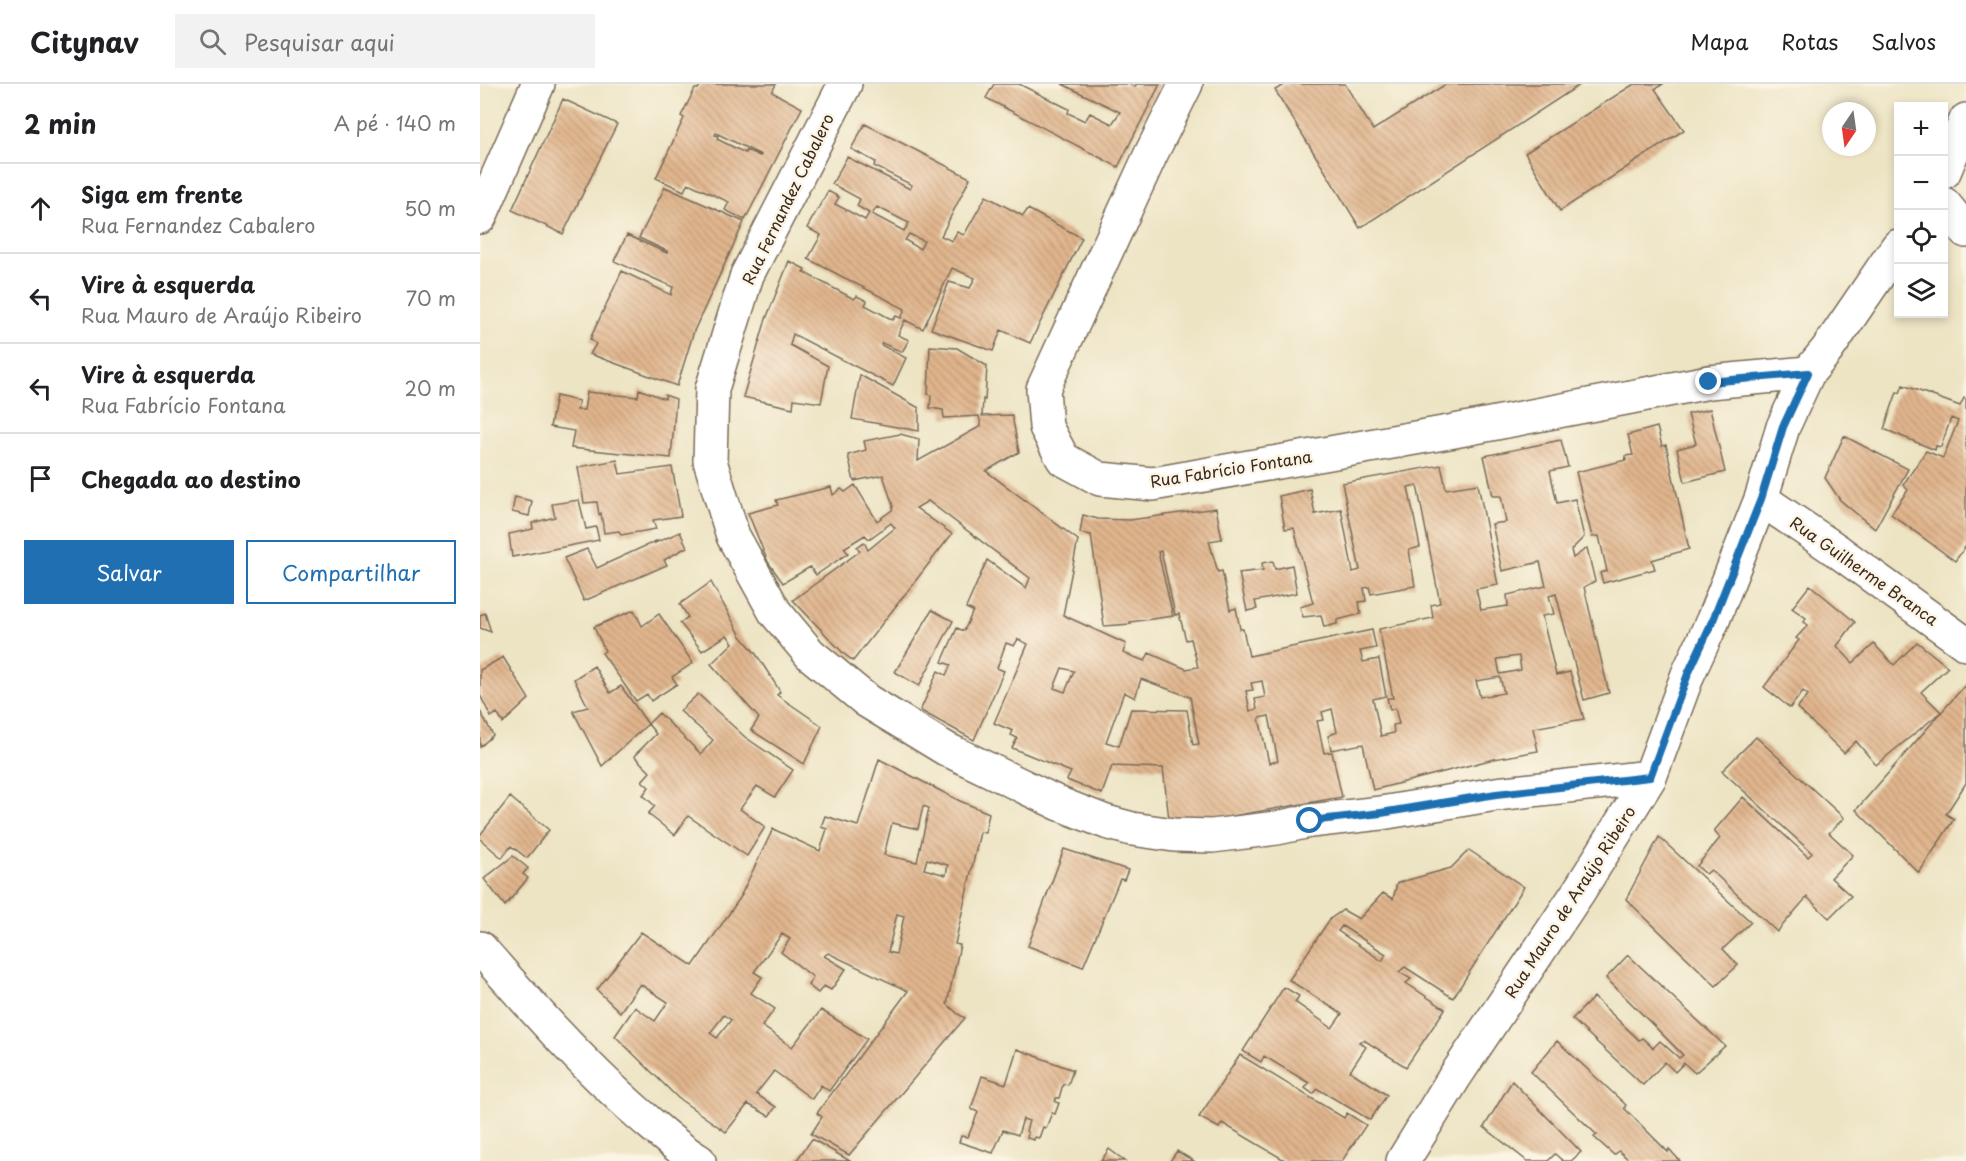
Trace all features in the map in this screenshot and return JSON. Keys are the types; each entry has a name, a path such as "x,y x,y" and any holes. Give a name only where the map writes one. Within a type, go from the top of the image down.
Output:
{"street":[{"path":"480,217 538,84"},
{"name":"Rua Fernandez Cabalero","path":"845,84 747,274 712,389 710,461 733,536 776,612 810,654 867,701 946,749 1060,804 1132,830 1174,836 1222,835 1496,794 1650,777"},
{"name":"Rua Fabrício Fontana","path":"1186,84 1151,154 1043,389 1046,427 1063,459 1100,478 1153,484 1438,434 1709,382 1808,373"},
{"path":"1948,163 1966,120"},
{"path":"1948,209 1966,231"},
{"name":"Rua Mauro de Araújo Ribeiro","path":"1403,1161 1454,1078 1579,891 1650,777 1688,674 1713,620 1761,499 1783,427 1808,373 1827,350 1894,253"},
{"name":"Rua Guilherme Branca","path":"1761,499 1966,644"},
{"path":"480,948 542,1019 613,1091 681,1150 699,1161"}],"building":[{"path":"701,84 776,84 772,92 802,108 745,220 725,210 729,202 688,183 684,191 656,178 684,118 681,116 695,89 698,89","holes":["716,133 761,155 746,150 745,153 717,139 718,136 715,135"]},
{"path":"994,84 1019,84 1069,109 1068,113 1085,121 1090,113 1112,124 1120,112 1062,84 1129,84 1135,87 1136,84 1160,84 1118,167 986,98"},
{"path":"1286,84 1345,84 1373,130 1446,84 1581,84 1360,228 1275,90"},
{"path":"1634,84 1663,84 1655,89 1684,130 1560,211 1525,153"},
{"path":"563,99 617,124 563,234 512,210"},
{"path":"865,124 970,178 941,236 952,241 957,232 964,235 986,196 1023,216 1028,209 1082,238 1030,343 1001,330 993,351 931,329 949,282 970,288 975,278 952,268 923,329 905,320 898,335 909,340 902,352 882,343 881,345 906,358 893,386 793,334 790,345 828,366 821,403 794,399 793,408 743,397 766,319 789,261 805,269 803,272 854,299 857,296 867,301 865,305 893,320 896,316 901,318 905,309 808,259 821,235 807,228 828,191 839,197 835,204 865,220 869,213 857,206 860,199 832,184 847,157 910,189 912,185 874,166 876,162 851,149","holes":["877,207 909,223 904,231 872,214","909,234 924,241 920,249 905,240"]},
{"path":"665,187 744,222 694,331 677,386 590,354 596,344 590,339 622,271 671,295 673,287 614,261 627,235 667,253 639,238"},
{"path":"930,346 957,348 987,366 982,416 1012,415 1019,452 986,471 1078,540 1063,615 1126,644 1123,653 1145,661 1149,653 1186,669 1198,667 1191,639 1186,640 1179,614 1175,615 1161,551 1158,552 1173,616 1130,622 1131,624 1104,626 1091,535 1080,533 1083,515 1098,519 1130,520 1216,508 1222,539 1209,541 1218,572 1222,571 1230,610 1236,608 1249,656 1372,630 1376,648 1360,651 1363,662 1379,659 1386,696 1373,699 1381,736 1394,733 1393,725 1399,724 1395,708 1390,710 1387,698 1393,698 1379,629 1433,618 1431,605 1440,603 1417,485 1408,487 1420,547 1409,550 1415,586 1371,594 1369,587 1364,588 1366,601 1359,602 1361,614 1337,620 1337,624 1324,627 1321,615 1303,617 1300,607 1313,603 1294,528 1285,529 1279,496 1310,489 1315,514 1341,509 1353,572 1360,570 1342,483 1441,465 1446,489 1478,484 1498,585 1476,589 1481,610 1508,606 1507,595 1546,586 1540,562 1502,571 1492,524 1506,522 1501,496 1493,496 1484,456 1561,440 1568,467 1550,471 1557,503 1575,499 1584,537 1571,550 1573,558 1587,548 1595,581 1584,587 1609,693 1584,700 1556,594 1549,596 1554,614 1542,616 1556,675 1570,672 1584,719 1533,728 1538,751 1494,759 1373,790 1363,744 1331,750 1328,736 1337,732 1332,709 1322,712 1324,720 1317,721 1324,753 1332,752 1342,797 1209,820 1169,819 1163,768 1112,766 1102,794 1067,780 1071,772 1012,748 1017,738 1011,735 1013,731 994,723 1028,644 1018,639 1014,646 1006,643 997,668 1004,671 974,740 921,709 938,671 946,675 951,665 942,662 957,628 964,631 973,611 966,608 987,560 1026,588 1030,578 928,501 916,508 952,534 853,661 793,600 860,551 857,547 864,542 868,550 895,528 891,523 869,539 865,535 844,548 848,553 816,575 810,567 783,583 768,562 748,513 778,505 776,500 831,487 833,495 841,489 845,492 855,485 877,521 892,510 893,506 883,475 854,481 848,455 866,450 864,441 900,434 919,439 918,461 981,426 979,416 944,418 943,410 930,408 931,395 928,394","holes":["1519,656 1521,670 1500,674 1497,659","1062,668 1074,671 1065,692 1054,688","1500,677 1504,693 1480,697 1476,681","1141,679 1190,697 1199,744 1193,745 1187,710 1131,709 1119,746 1106,742 1124,692 1135,698","1262,681 1265,697 1255,699 1257,709 1250,711 1246,691 1253,690 1251,683","1269,716 1278,761 1269,763 1259,718"]},
{"path":"860,375 919,408 919,431 852,419"},
{"path":"1903,385 1960,406 1964,398 1966,399 1966,546 1955,561 1891,514 1908,490 1903,485 1926,451 1943,458 1958,421 1951,418 1941,447 1936,446 1935,450 1884,429 1897,392 1900,393"},
{"path":"639,389 665,399 665,395 676,399 671,458 571,448 574,431 550,427 556,396 579,401 577,410 584,410 587,392 638,397"},
{"path":"1710,409 1725,472 1685,482 1677,449 1696,444 1688,414"},
{"path":"1657,427 1662,446 1666,445 1689,549 1652,560 1655,569 1603,583 1600,573 1607,571 1599,536 1592,537 1576,472 1626,460 1625,456 1633,455 1628,435"},
{"path":"1844,436 1908,469 1875,529 1840,500 1825,478"},
{"path":"617,460 620,474 672,467 681,516 653,520 656,529 621,535 619,531 604,533 597,502 584,503 578,467"},
{"path":"515,497 532,501 529,516 512,512"},
{"path":"579,500 586,529 596,527 599,540 512,557 509,534 533,529 532,523 555,517 552,504"},
{"path":"680,532 687,547 664,560 667,565 584,601 564,558 587,549 597,568"},
{"path":"1273,561 1275,569 1292,565 1297,593 1255,601 1257,609 1247,611 1239,573 1263,570 1262,563"},
{"path":"711,582 741,636 778,688 780,692 777,695 822,726 804,764 751,730 759,718 711,664 733,643 727,635 702,651 680,623 688,617 680,604"},
{"path":"1810,585 1855,622 1837,646 1853,663 1874,644 1894,665 1917,642 1948,667 1921,692 1941,712 1876,765 1856,741 1844,753 1797,708 1808,695 1803,691 1790,708 1764,687 1799,640 1796,638 1808,625 1804,622 1806,618 1792,608"},
{"path":"634,610 642,626 659,614 693,663 672,677 677,684 651,701 647,694 636,701 602,653 605,651 594,627"},
{"path":"932,610 953,621 919,686 895,672"},
{"path":"485,613 491,632 480,628 480,615"},
{"path":"503,657 529,699 503,723 497,713 491,717 480,695 480,670"},
{"path":"594,666 610,693 621,686 648,724 602,766 573,711 588,707 574,679"},
{"path":"1966,684 1966,783 1946,814 1954,819 1919,873 1856,810"},
{"path":"698,694 745,737 793,770 775,797 757,786 740,809 765,827 747,856 688,816 675,835 648,814 655,806 643,795 649,787 642,781 650,772 634,756 656,734 648,724 659,713 701,754 713,740 680,711"},
{"path":"480,711 493,735 480,747"},
{"path":"1756,737 1844,818 1829,833 1853,855 1831,878 1851,896 1829,918 1807,897 1777,932 1711,870 1706,874 1697,866 1720,838 1714,831 1743,797 1808,857 1812,853 1722,771"},
{"path":"879,759 960,801 989,813 985,833 980,832 955,944 960,945 947,1004 965,1018 849,1155 811,1134 822,1117 817,1113 908,991 828,953 824,956 846,969 831,990 824,986 818,993 808,985 813,977 781,952 790,939 782,934 754,972 762,977 751,993 775,1009 762,1026 792,1047 821,1010 867,1039 829,1091 821,1085 812,1099 774,1071 756,1094 776,1107 769,1116 748,1104 726,1132 678,1098 615,1036 635,1007 655,1021 668,1002 640,984 620,1012 597,990 641,932 693,966 742,895 773,829 820,851 827,829 821,827 825,816 858,826","holes":["923,806 929,808 917,862 884,855 892,823 918,829","927,859 948,865 946,875 924,869","897,914 904,916 896,954 888,952","724,1015 731,1020 717,1038 710,1033"]},
{"path":"510,797 549,830 527,858 511,846 502,858 480,839 480,835"},
{"path":"1659,837 1751,922 1723,949 1738,965 1716,986 1626,899"},
{"path":"1064,849 1128,870 1124,880 1120,879 1083,967 1028,946"},
{"path":"1469,850 1524,887 1453,998 1405,967 1399,972 1411,979 1406,983 1445,1009 1406,1067 1364,1040 1359,1042 1366,1047 1350,1071 1387,1095 1370,1120 1318,1089 1313,1094 1305,1088 1309,1083 1264,1056 1261,1062 1243,1051 1284,987 1299,996 1295,1002 1332,1028 1342,1014 1289,980 1330,919 1343,910 1359,919 1383,893 1393,899 1397,883 1451,868","holes":["1342,926 1386,954 1382,961 1338,931"]},
{"path":"513,856 528,868 523,874 528,878 505,906 484,879"},
{"path":"1628,955 1725,1046 1695,1073 1684,1063 1675,1072 1665,1062 1643,1085 1572,1019 1594,997 1639,1040 1642,1038 1653,1048 1660,1041 1679,1058 1683,1055 1606,978"},
{"path":"1557,1041 1626,1105 1624,1108 1680,1161 1630,1161 1619,1151 1614,1155 1594,1137 1597,1135 1531,1072"},
{"path":"1017,1049 1073,1070 1068,1085 1063,1084 1059,1098 1056,1098 1055,1102 1059,1103 1055,1114 1052,1113 1046,1128 1043,1127 1039,1138 1035,1137 1034,1140 1027,1138 1026,1131 1029,1121 1023,1119 1018,1135 1003,1130 993,1153 959,1142 961,1136 968,1137 978,1112 971,1109 982,1076 1006,1084"},
{"path":"1240,1055 1344,1118 1347,1113 1366,1125 1342,1161 1286,1161 1222,1123 1219,1128 1199,1117"},
{"path":"1512,1081 1581,1152 1571,1161 1563,1161 1555,1154 1548,1161 1527,1161 1484,1127"},
{"path":"812,1139 850,1161 796,1161"},
{"path":"1109,1149 1125,1161 1101,1161"},
{"path":"1177,1151 1194,1161 1170,1161"}],"route":[{"path":"1310,821 1381,813 1496,794 1650,777 1688,674 1713,620 1761,499 1783,427 1808,373 1709,382"}]}
